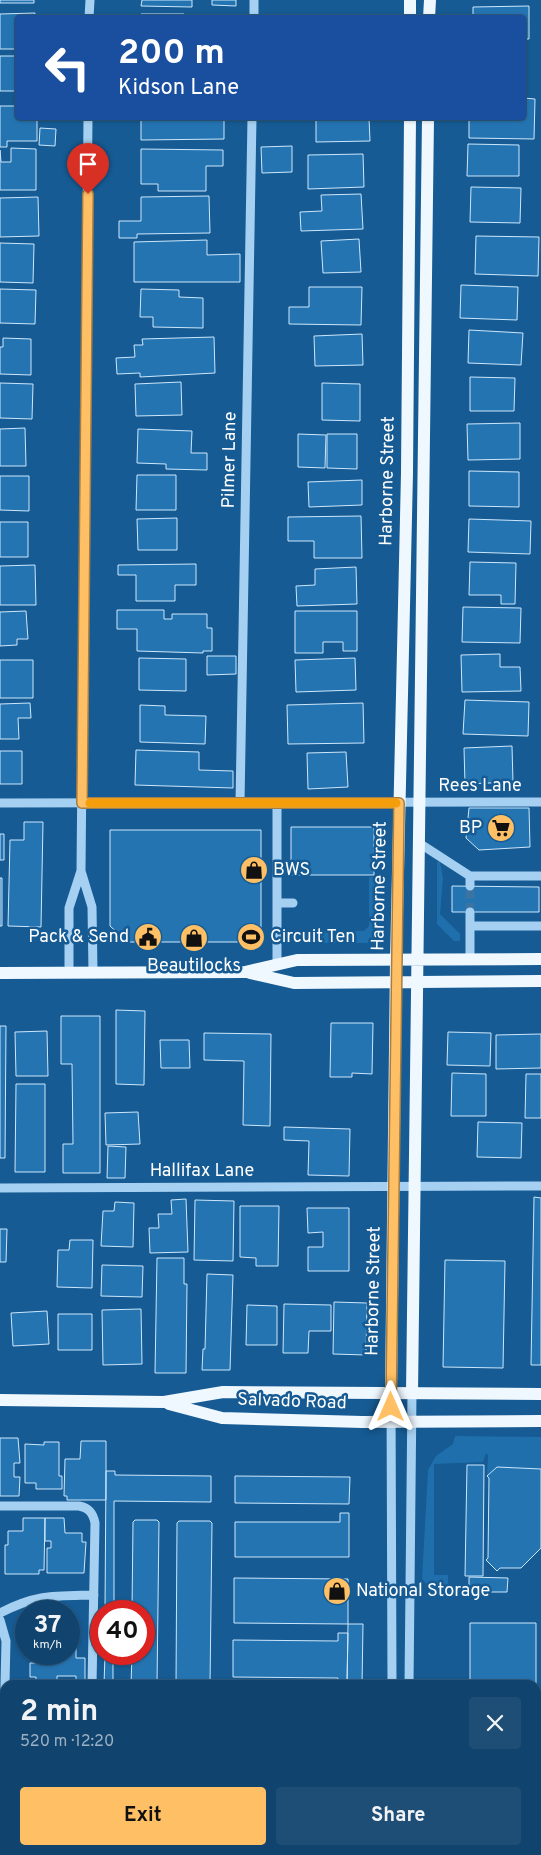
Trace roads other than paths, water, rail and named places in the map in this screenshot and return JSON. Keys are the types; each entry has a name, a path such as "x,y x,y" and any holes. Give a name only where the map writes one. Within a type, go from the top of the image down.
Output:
{"main road":[{"path":"410,0 410,15"},
{"path":"429,15 430,0"},
{"name":"Harborne Street","path":"410,120 406,473 395,982 412,1393"},
{"name":"Harborne Street","path":"391,1393 417,982 428,120"},
{"path":"245,972 297,960 541,959"},
{"path":"0,973 245,972 294,982 541,982"},
{"name":"Salvado Road","path":"0,1400 164,1402 223,1392 541,1394"},
{"name":"Salvado Road","path":"164,1402 222,1418 541,1421"}],"street":[{"path":"89,15 90,0"},
{"path":"254,0 254,15"},
{"path":"69,972 69,908 81,871 88,120"},
{"name":"Pilmer Lane","path":"240,803 252,120"},
{"name":"Rees Lane","path":"0,803 541,802"},
{"path":"277,803 278,965"},
{"path":"419,843 470,876 541,876"},
{"path":"81,871 92,906 93,972"},
{"path":"470,876 470,886"},
{"path":"278,903 293,903"},
{"path":"470,912 470,959"},
{"path":"470,926 541,926"},
{"name":"Hallifax Lane","path":"0,1188 541,1186"},
{"name":"Harborne Street","path":"391,1393 392,1680"},
{"name":"Harborne Street","path":"409,1680 412,1393"},
{"path":"0,1506 79,1506 90,1510 95,1523 92,1680"},
{"path":"0,1613 22,1602 41,1597 94,1595"},
{"path":"0,1620 6,1641 5,1680"}],"tunnel":[{"path":"470,886 470,912"}],"place":[{"name":"BP","path":"501,828"},
{"name":"BWS","path":"254,870"},
{"name":"Pack & Send","path":"148,937"},
{"name":"Circuit Ten","path":"251,937"},
{"name":"Beautilocks","path":"194,938"},
{"name":"National Storage","path":"337,1591"}]}
